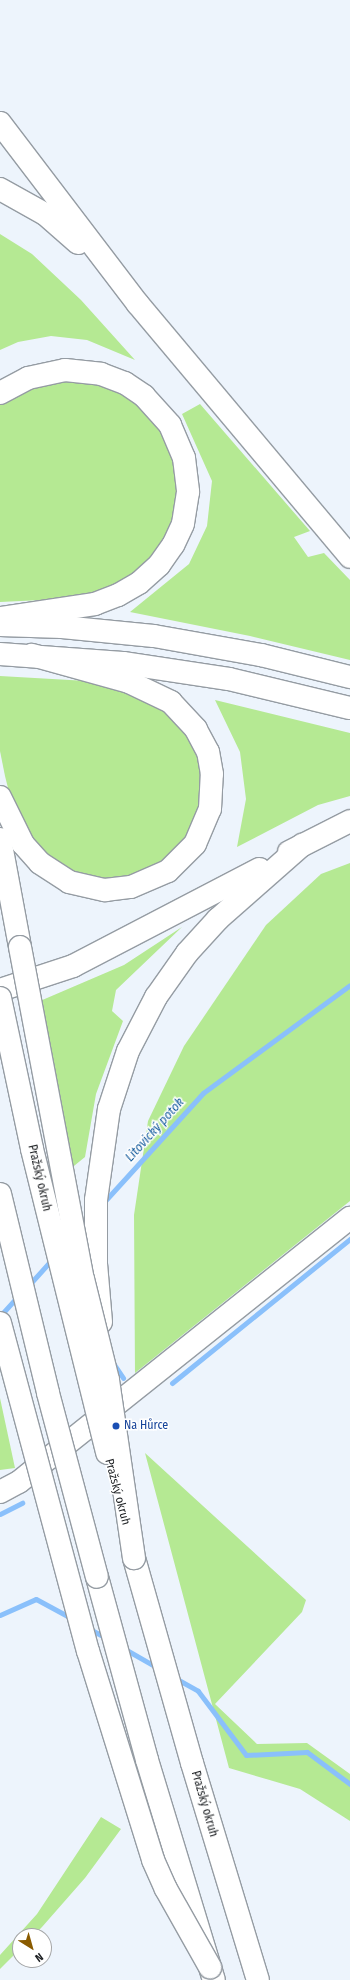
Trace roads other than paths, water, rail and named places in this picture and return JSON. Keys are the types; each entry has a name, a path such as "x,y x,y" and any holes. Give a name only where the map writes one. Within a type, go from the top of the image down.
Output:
{"main road":[{"path":"0,123 138,304 350,557"},
{"path":"0,189 31,205 54,221 138,304"},
{"path":"0,393 28,378 65,370 101,374 125,383 144,396 170,425 184,458 188,492 183,524 173,545 159,565 139,583 118,595 94,604 0,618"},
{"path":"0,625 62,627 154,636 262,655 350,677"},
{"path":"0,654 32,655 123,663 229,679 350,708"},
{"path":"0,797 20,838 40,863 69,882 105,890 131,887 168,871 195,844 210,809 211,763 196,729 182,712 160,695 134,684 32,655"},
{"path":"0,990 73,966 227,888 302,845 350,821"},
{"path":"0,839 78,1256 108,1380"},
{"path":"134,1558 108,1380 98,1295 96,1200 109,1109 117,1080 141,1023 172,974 204,935 236,902 302,845"},
{"name":"Pražský okruh","path":"0,998 32,1149 88,1384 134,1558 194,1770 258,1980"},
{"path":"0,1194 48,1394 95,1569 147,1760 212,1973"},
{"path":"0,1492 19,1482 350,1218"},
{"path":"0,1323 88,1651 153,1860 166,1889 212,1973"}],"waterway":[{"name":"Litovický potok","path":"103,1203 203,1093 350,985"},
{"path":"172,1383 350,1239"},
{"name":"Litovický potok","path":"28,1286 53,1258"},
{"name":"Litovický potok","path":"0,1316 18,1296"},
{"path":"113,1363 123,1378"},
{"path":"0,1514 22,1503"},
{"path":"0,1615 36,1599 73,1619"},
{"path":"88,1628 108,1639"},
{"path":"123,1648 158,1668"},
{"path":"175,1678 198,1691 246,1755 307,1752 350,1784"}],"place":[{"name":"Na Hůrce","path":"116,1426"}]}
